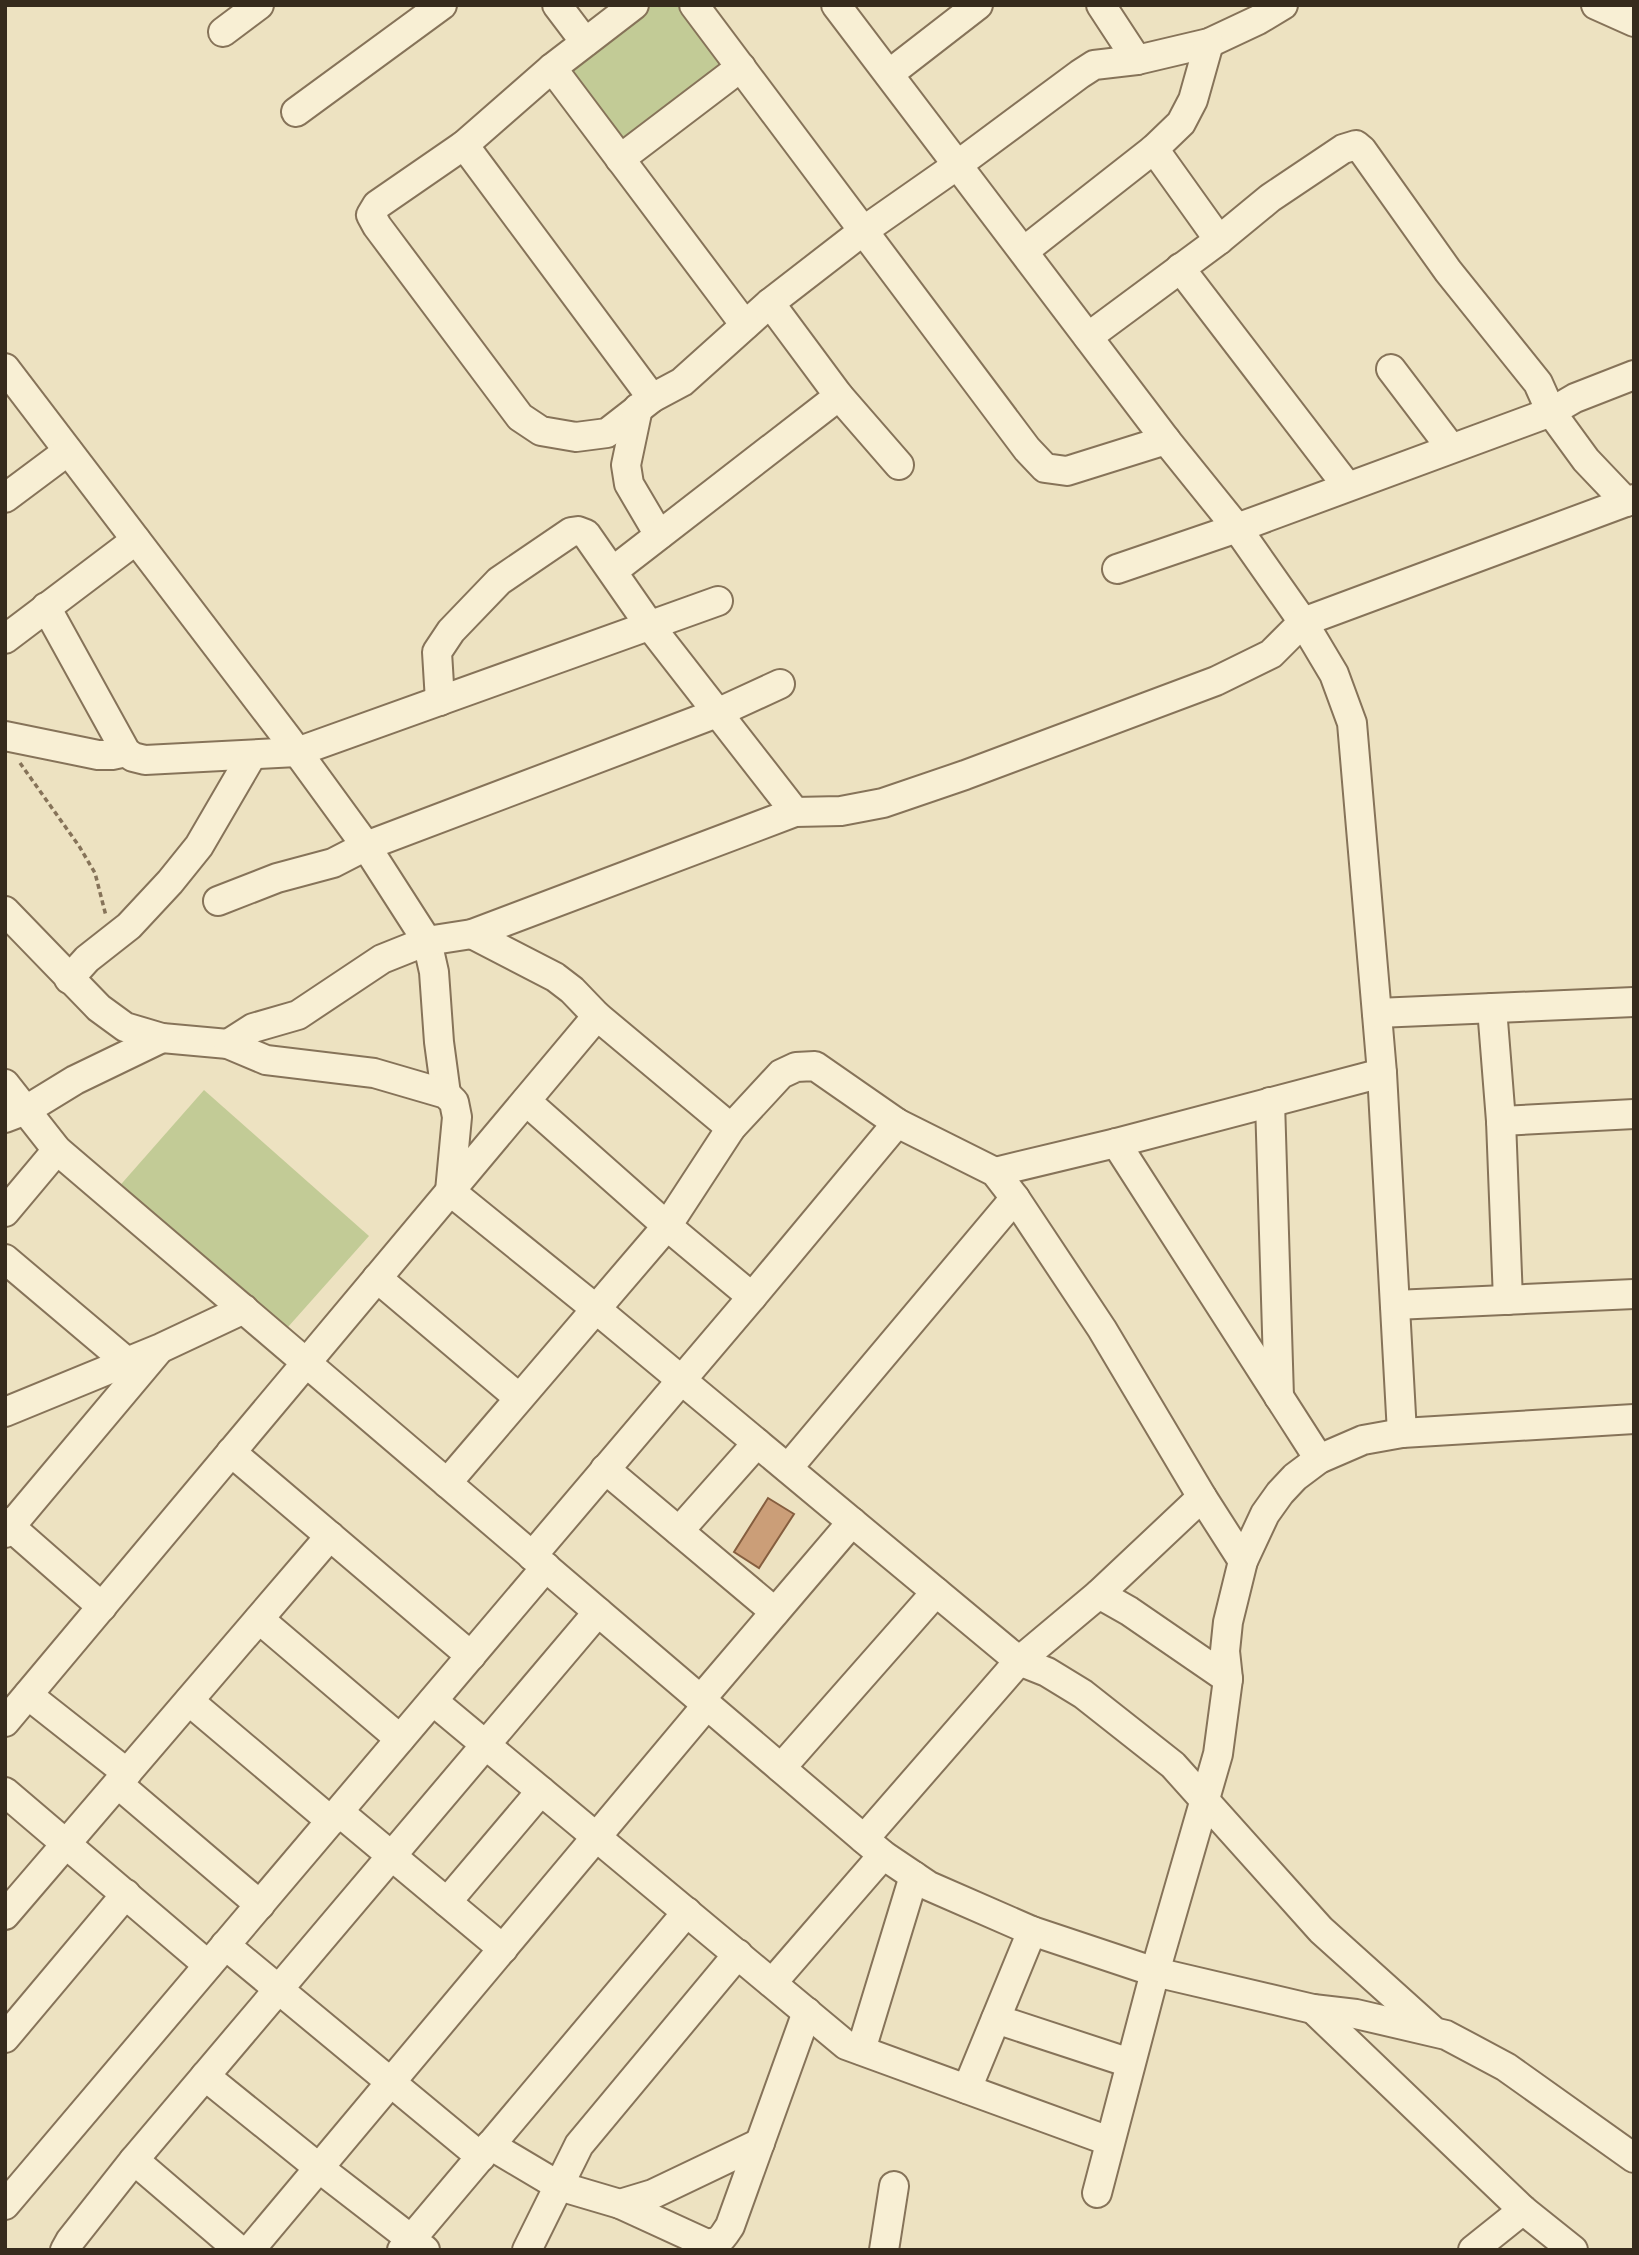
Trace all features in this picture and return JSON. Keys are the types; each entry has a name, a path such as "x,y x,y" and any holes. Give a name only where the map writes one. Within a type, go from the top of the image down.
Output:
{"street":[{"path":"223,32 259,5"},
{"path":"296,112 442,5"},
{"path":"557,5 585,43"},
{"path":"634,5 552,68 464,145 377,205 371,215 520,417 541,431 576,437 607,433 645,403 682,382 770,303 863,231 1094,65 1137,60 1209,43 1283,5"},
{"path":"694,5 1027,449 1045,468 1067,471 1166,440"},
{"path":"836,5 1166,440 1237,528 1303,622 1334,674 1352,723 1382,1073 1402,1433"},
{"path":"1101,5 1137,60"},
{"path":"1596,5 1634,22"},
{"path":"889,74 972,7"},
{"path":"1024,251 1154,149 1181,123 1193,100 1209,43"},
{"path":"620,159 741,67"},
{"path":"552,68 745,325"},
{"path":"464,145 645,403"},
{"path":"228,1044 253,1028 298,1015 382,959 427,941 472,934 795,813 841,811 883,803 965,775 1204,686 1270,654 1303,622 1630,500 1586,460 1551,412 1538,383 1448,271 1356,145 1343,149 1270,198 1219,240 1088,337"},
{"path":"1154,149 1219,240"},
{"path":"1180,268 1347,486"},
{"path":"770,303 839,396 899,465"},
{"path":"5,368 297,752 366,846 427,941 435,972 439,1042 446,1094"},
{"path":"1391,369 1451,448"},
{"path":"1117,569 1237,528 1551,412 1575,398 1634,375"},
{"path":"613,571 839,396"},
{"path":"645,403 626,465 629,484 659,536"},
{"path":"5,498 68,451"},
{"path":"440,701 437,652 452,631 499,581 571,532 578,531 586,534 650,626 795,813"},
{"path":"5,639 136,540"},
{"path":"46,607 126,752 145,760 297,752 718,600"},
{"path":"218,901 277,878 332,863 366,846 717,713 780,684"},
{"path":"5,736 98,755 126,752"},
{"path":"69,979 87,959 129,926 199,846 252,755"},
{"path":"5,911 69,979 99,1008 125,1027 162,1038 228,1044 266,1060 374,1073 446,1094 454,1102 457,1117 450,1191"},
{"path":"472,934 555,977 597,1016 731,1128"},
{"path":"1377,1013 1634,1002"},
{"path":"1492,1008 1502,1121 1508,1300"},
{"path":"5,1722 597,1016"},
{"path":"16,1114 75,1080 162,1038"},
{"path":"447,1483 667,1226 731,1128 780,1074 796,1067 815,1066 897,1123 995,1172 1102,1329 1243,1561"},
{"path":"995,1172 1382,1073"},
{"path":"5,1084 16,1114 57,1150 874,1847 929,1886 1032,1931 1155,1972 1313,2009 1356,2014 1434,2031 1469,2046 1506,2067 1634,2158"},
{"path":"526,1101 752,1297"},
{"path":"1270,1102 1279,1398"},
{"path":"1502,1121 1634,1114"},
{"path":"5,2205 471,1657 605,1469 897,1123"},
{"path":"1116,1143 1319,1459"},
{"path":"5,1212 57,1150"},
{"path":"450,1191 1019,1661 1047,1672 1083,1693 1173,1765 1321,1930 1434,2031"},
{"path":"788,1468 1015,1198"},
{"path":"5,1259 127,1362"},
{"path":"377,1278 519,1398"},
{"path":"1395,1305 1634,1294"},
{"path":"9,1407 161,1348 244,1309"},
{"path":"102,1607 7,1527 161,1348"},
{"path":"1097,2193 1155,1972 1218,1754 1228,1679 1225,1651 1228,1622 1243,1561 1265,1514 1295,1477 1319,1459 1363,1440 1402,1433 1634,1419"},
{"path":"679,1531 757,1443"},
{"path":"231,1452 471,1657"},
{"path":"605,1469 775,1612"},
{"path":"772,1983 1019,1661 1099,1594 1202,1497"},
{"path":"250,2250 596,1837 775,1612 852,1522"},
{"path":"5,1915 330,1536"},
{"path":"781,1768 936,1592"},
{"path":"1099,1594 1129,1611 1228,1679"},
{"path":"65,2250 69,2241 134,2160 598,1612"},
{"path":"259,1619 400,1740"},
{"path":"28,1695 260,1905"},
{"path":"189,1701 335,1816 391,1856 503,1949"},
{"path":"433,1701 846,2045 1109,2141"},
{"path":"447,1902 541,1791"},
{"path":"5,1792 126,1895 217,1955 279,1989 391,2082 485,2151 559,2186 620,2204 705,2243 714,2244 730,2226 807,2012"},
{"path":"861,2050 914,1876"},
{"path":"5,2038 126,1895"},
{"path":"205,2076 413,2246 485,2151 687,1912"},
{"path":"967,2089 1032,1931"},
{"path":"527,2250 579,2145 737,1954"},
{"path":"1313,2009 1523,2210 1573,2250"},
{"path":"996,2019 1130,2063"},
{"path":"620,2204 653,2194 760,2143"},
{"path":"134,2160 239,2250"},
{"path":"884,2250 894,2186"},
{"path":"1473,2250 1523,2210"}],"path":[{"path":"20,762 95,873 106,911 109,942"}],"green space":[{"path":"653,5 687,5 731,63 616,151 560,77"},
{"path":"204,1090 369,1236 280,1336 116,1190"}],"building":[{"path":"768,1498 794,1514 759,1568 734,1552"}]}
